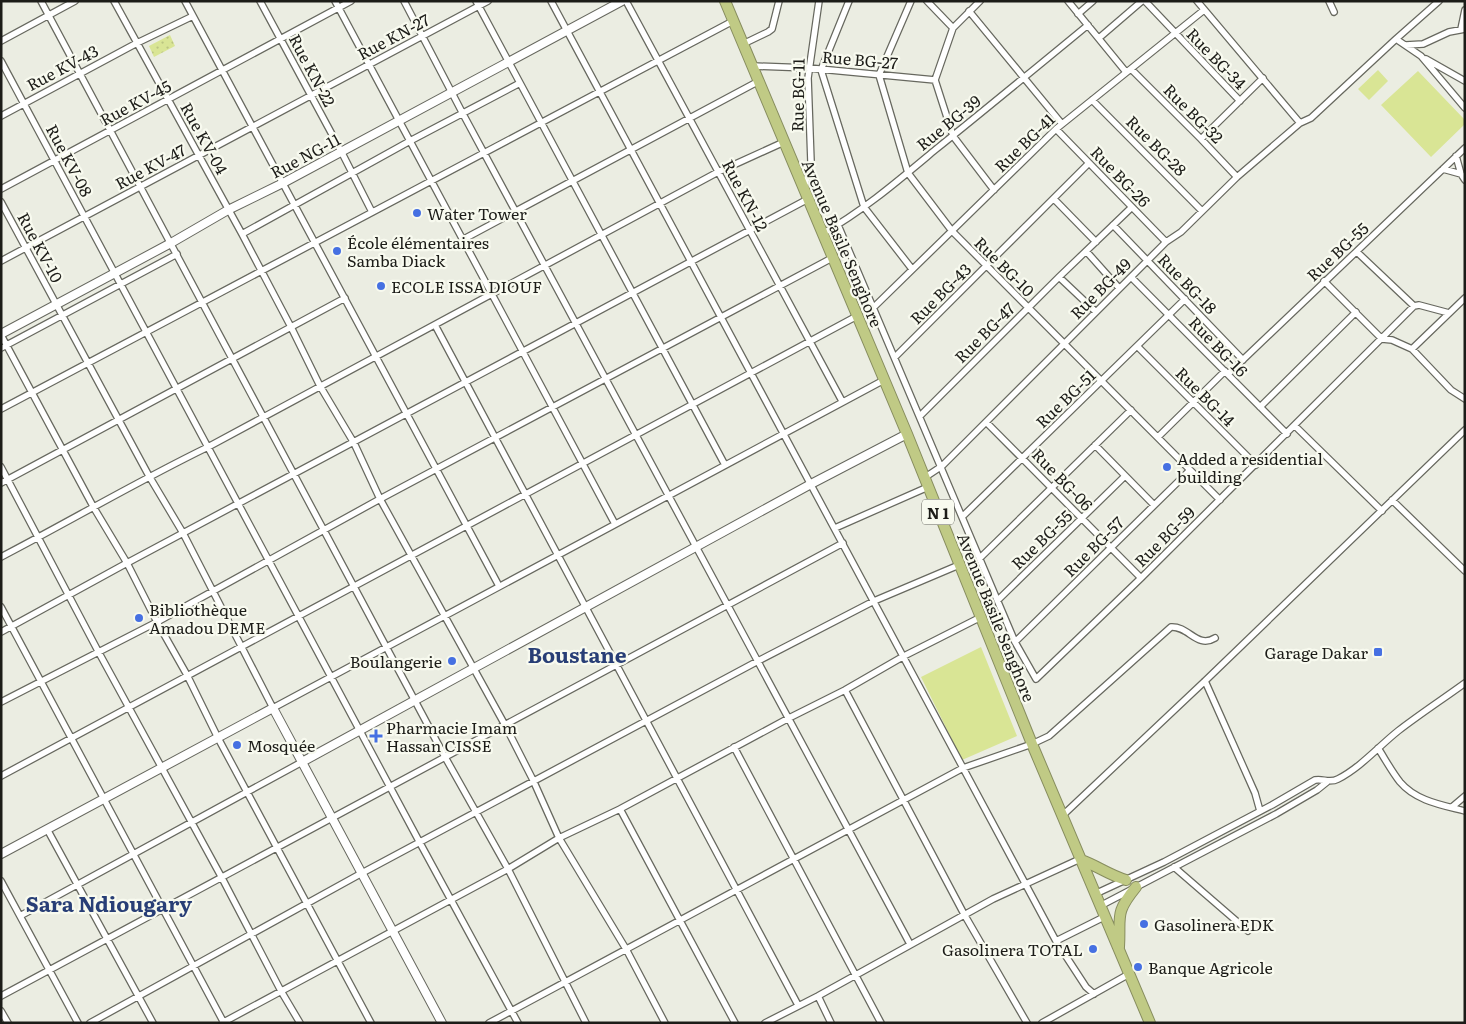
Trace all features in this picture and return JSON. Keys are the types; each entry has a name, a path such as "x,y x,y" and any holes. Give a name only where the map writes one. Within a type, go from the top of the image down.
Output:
{"highway":[{"name":"Avenue Basile Senghore","path":"725,1 907,434 1032,744 1150,1023"},
{"path":"1080,859 1112,876 1126,880"},
{"path":"1119,951 1119,914 1125,900 1136,888"}],"street":[{"path":"41,1 414,701 508,869 586,1023"},
{"path":"1,41 75,1"},
{"name":"Rue KV-04","path":"114,1 292,327 320,386 354,442 380,499 505,724 559,838 626,949 665,1023"},
{"path":"185,1 499,586"},
{"name":"Rue KN-22","path":"260,1 372,212"},
{"path":"335,1 615,524"},
{"name":"Rue KV-45","path":"1,188 351,1"},
{"path":"404,1 910,944"},
{"name":"Rue KN-27","path":"311,96 423,36 477,4 488,1"},
{"path":"551,1 1056,941 1086,987 1094,994"},
{"name":"Rue NG-11","path":"1,335 228,210 624,1"},
{"name":"Rue KN-12","path":"624,1 658,60 842,401"},
{"path":"742,44 772,29 779,1"},
{"name":"Rue BG-11","path":"804,188 811,162 808,78 819,1"},
{"path":"849,1 822,70 864,207 912,269"},
{"path":"879,76 911,1"},
{"path":"927,1 954,28"},
{"path":"980,1 954,28 935,80 953,136 994,190"},
{"name":"Rue BG-32","path":"1068,1 1128,70 1201,139 1237,177"},
{"path":"1078,14 1093,1"},
{"path":"1099,38 1143,1"},
{"name":"Rue BG-34","path":"1143,1 1240,101"},
{"path":"1197,1 1300,123"},
{"path":"1329,1 1334,12"},
{"name":"Rue BG-49","path":"835,528 926,483 1166,242 1181,232 1237,177 1300,123 1311,118 1439,1"},
{"path":"477,4 725,465"},
{"name":"Rue BG-41","path":"874,307 1056,128 1204,10"},
{"path":"1406,45 1423,44 1449,32 1463,29 1465,10"},
{"path":"970,11 1062,124"},
{"name":"Rue KV-43","path":"1,116 137,43 194,16"},
{"path":"1,409 733,20"},
{"name":"Rue BG-39","path":"822,234 864,207 1088,25"},
{"path":"1396,39 1421,56 1465,81"},
{"path":"1421,56 1464,106"},
{"name":"Rue KV-08","path":"1,60 518,1023"},
{"name":"Rue BG-27","path":"753,66 809,68 935,80"},
{"path":"1459,78 1465,72"},
{"name":"Rue BG-10","path":"879,76 908,172 952,231 1220,500"},
{"path":"1201,139 1263,78"},
{"path":"462,240 759,81"},
{"path":"242,234 410,141 520,83"},
{"name":"Rue KV-47","path":"1,261 311,96"},
{"name":"Rue BG-28","path":"1092,100 1202,211"},
{"name":"Rue BG-26","path":"1056,128 1166,242"},
{"path":"1,558 149,476 208,447 718,172 784,142"},
{"name":"Rue BG-55","path":"1158,437 1193,402 1243,360 1465,148"},
{"path":"1456,156 1461,174 1465,180"},
{"name":"Rue BG-43","path":"895,358 1090,163"},
{"path":"1443,169 1461,174"},
{"path":"1,632 808,199"},
{"path":"1054,199 1096,242"},
{"name":"Rue KV-10","path":"1,202 118,420 183,533 213,590 240,648 273,708"},
{"name":"Rue BG-47","path":"920,415 1132,207"},
{"path":"838,225 942,466 1015,642"},
{"name":"Rue BG-18","path":"1113,225 1243,360"},
{"path":"1086,251 1119,288"},
{"path":"1357,252 1414,306 1419,305 1450,313"},
{"path":"4,347 177,254"},
{"path":"1,702 157,622 268,559 832,258"},
{"path":"1059,277 1095,312"},
{"name":"Rue BG-16","path":"1131,277 1287,434"},
{"path":"1324,281 1382,339 1392,340 1412,349 1451,390 1465,399"},
{"path":"1,483 345,298"},
{"path":"1412,349 1465,298"},
{"name":"Rue BG-51","path":"963,516 1186,299"},
{"name":"Rue BG-59","path":"1015,642 1036,679 1287,434 1414,306"},
{"path":"1260,407 1356,312"},
{"path":"1,776 856,316"},
{"path":"435,325 798,1005"},
{"path":"1,335 4,347 32,393 94,508 127,563 187,675 218,738 371,1023"},
{"name":"Rue BG-14","path":"1138,346 1256,464"},
{"path":"1,854 884,380"},
{"path":"980,558 1131,410"},
{"name":"Rue BG-06","path":"986,422 1141,578"},
{"path":"1295,426 1382,511"},
{"path":"1062,816 1465,430"},
{"path":"20,916 811,484 907,434"},
{"path":"1095,445 1154,505"},
{"path":"1,467 98,652 300,1023"},
{"name":"Rue BG-57","path":"1015,642 1190,470"},
{"name":"Rue BG-55","path":"998,600 1125,476"},
{"path":"1392,500 1465,571"},
{"path":"1,996 843,543"},
{"path":"90,1023 533,780 758,661 874,601 959,565"},
{"path":"1,607 223,1023 508,869 559,838 620,809 789,718 846,690 904,656 981,617"},
{"path":"489,1023 963,768 1032,744 1049,736 1171,627 1178,628 1203,642 1215,638"},
{"path":"1205,681 1255,793 1260,811"},
{"path":"1100,906 1276,814 1327,782 1336,780 1354,769 1398,732 1465,683"},
{"path":"846,690 964,914 1027,1023"},
{"path":"273,708 442,1023"},
{"path":"734,748 880,1023"},
{"path":"1378,748 1402,784 1422,799 1465,810"},
{"path":"1095,894 1164,862 1315,780 1319,779 1327,782"},
{"path":"1452,807 1465,796"},
{"path":"620,809 734,1023"},
{"path":"47,829 153,1023"},
{"path":"765,1023 818,996 964,914 1025,883 1080,859"},
{"path":"1174,867 1248,931"},
{"path":"1,881 78,1023"},
{"path":"1056,941 1104,917"},
{"path":"1042,1023 1129,974"},
{"path":"818,996 831,1023"},
{"path":"1,1011 8,1023"}],"green space":[{"path":"170,35 175,46 154,57 149,46"},
{"path":"1378,70 1388,81 1369,100 1358,89"},
{"path":"1418,71 1465,120 1465,124 1431,157 1381,105"},
{"path":"981,647 1017,736 962,760 921,677"}],"place":[{"name":"Water Tower","path":"417,213"},
{"name":"École élémentaires Samba Diack","path":"337,251"},
{"name":"ECOLE ISSA DIOUF","path":"381,286"},
{"name":"Added a residential building","path":"1167,467"},
{"name":"Bibliothèque Amadou DEME","path":"139,618"},
{"name":"Garage Dakar","path":"1378,652"},
{"name":"Boulangerie","path":"452,661"},
{"name":"Pharmacie Imam Hassan CISSE","path":"376,736"},
{"name":"Mosquée","path":"237,745"},
{"name":"Gasolinera EDK","path":"1144,924"},
{"name":"Gasolinera TOTAL","path":"1093,949"},
{"name":"Banque Agricole","path":"1138,967"}],"district":[{"name":"Boustane","path":"577,653"},
{"name":"Sara Ndiougary","path":"109,902"}]}
